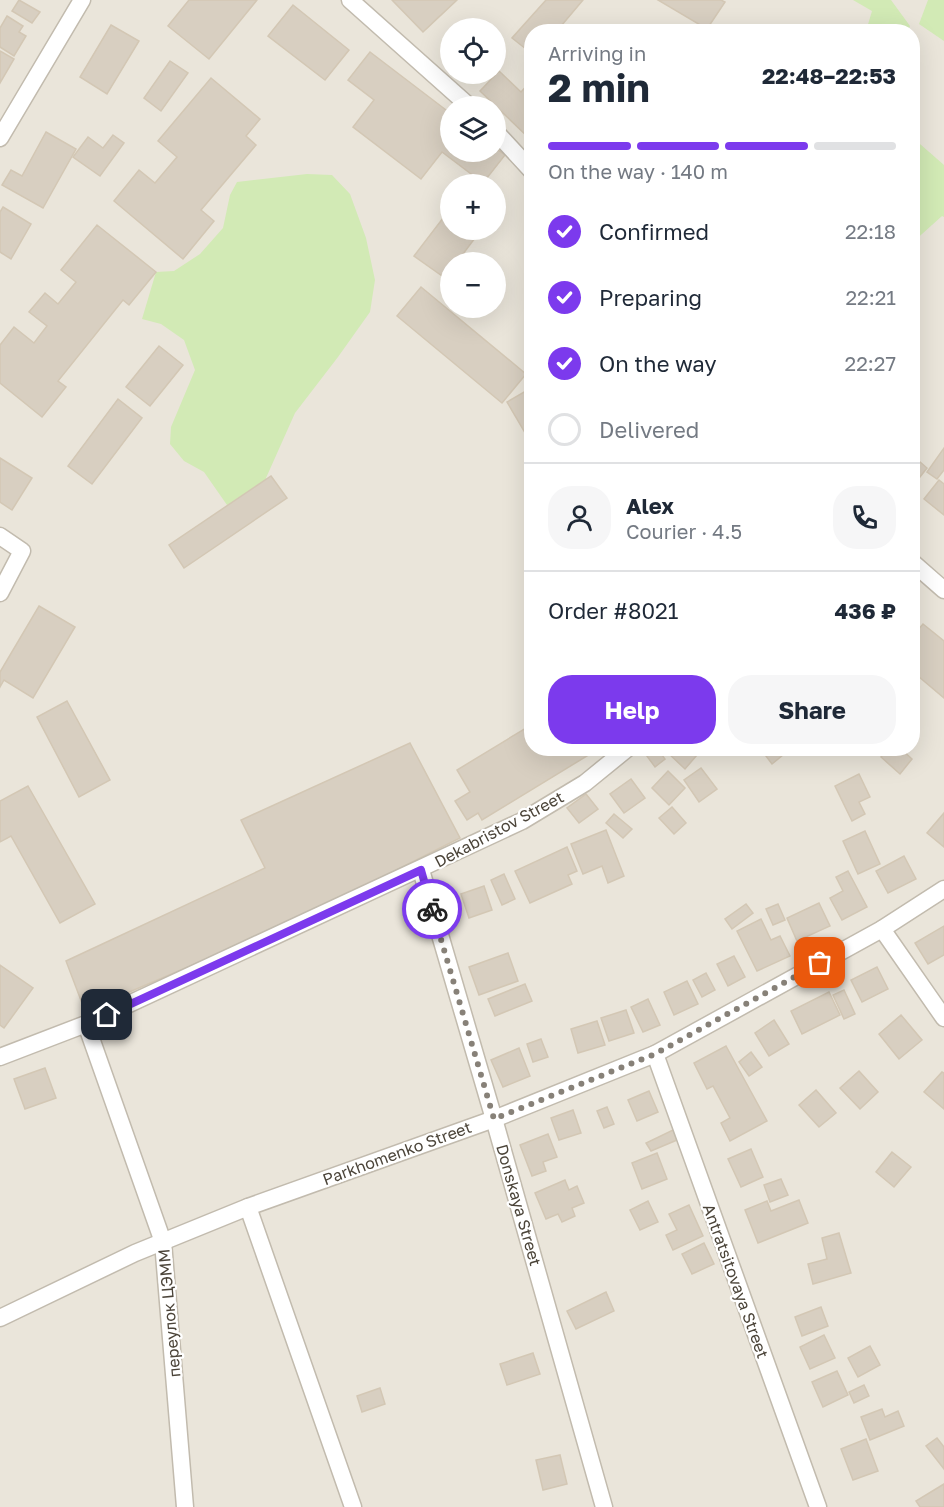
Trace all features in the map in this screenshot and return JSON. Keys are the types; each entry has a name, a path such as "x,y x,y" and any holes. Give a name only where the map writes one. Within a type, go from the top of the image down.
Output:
{"street":[{"path":"0,138 82,0"},
{"path":"350,0 458,96"},
{"path":"506,143 524,162"},
{"path":"0,536 22,551 0,593"},
{"path":"920,569 944,590"},
{"name":"Dekabristov Street","path":"3,1052 86,1024 421,870 522,821 585,783 618,756"},
{"name":"Donskaya Street","path":"421,870 604,1507"},
{"name":"Parkhomenko Street","path":"0,1318 163,1242 248,1207 494,1119 655,1054 882,928 944,889"},
{"path":"882,928 944,1018"},
{"name":"переулок ЦЭММ","path":"86,1024 163,1242 185,1507"},
{"name":"Antratsitovaya Street","path":"655,1054 818,1507"},
{"path":"248,1207 353,1507"}],"shaded area":[{"path":"0,0 944,0 944,1507 0,1507"}],"green space":[{"path":"853,0 891,0 909,24 868,24 872,11"},
{"path":"928,0 944,0 944,41 919,24"},
{"path":"920,144 944,165 944,217 942,216 920,236"},
{"path":"307,174 332,175 350,194 366,238 375,280 370,312 295,413 266,478 265,500 255,510 227,505 204,472 184,461 170,444 171,427 195,370 184,340 161,324 142,319 156,272 174,271 200,254 223,228 230,195 237,182"}],"building":[{"path":"19,0 40,12 32,23 12,11"},
{"path":"189,0 257,0 209,59 168,26"},
{"path":"392,0 457,0 423,32"},
{"path":"546,0 583,0 563,24 525,24"},
{"path":"658,0 721,0 725,2 710,24 699,24"},
{"path":"293,5 349,50 325,80 268,36"},
{"path":"7,16 23,26 19,32 26,36 14,56 0,47 0,28"},
{"path":"111,25 139,41 107,94 80,77"},
{"path":"524,25 524,47 512,38"},
{"path":"0,51 14,59 0,83"},
{"path":"370,52 440,105 440,155 421,179 353,127 374,100 348,80"},
{"path":"170,61 188,73 161,111 144,98"},
{"path":"211,78 260,119 246,136 256,145 201,210 214,221 183,259 114,201 139,170 155,183 177,157 158,141"},
{"path":"506,78 521,92 524,89 524,133 506,116 506,96 485,96 480,91 487,84 506,84"},
{"path":"46,132 76,149 43,208 2,185 11,170 22,176"},
{"path":"113,135 124,143 100,176 73,157 88,137 103,148"},
{"path":"455,162 500,162 490,174 471,174"},
{"path":"3,207 31,224 11,259 0,252 0,212"},
{"path":"440,222 440,240 474,240 464,252 440,252 440,274 414,256"},
{"path":"97,225 156,272 129,305 123,300 58,381 66,387 42,417 0,383 0,345 14,327 34,343 47,326 29,312 45,293 58,304 76,282 61,270"},
{"path":"421,287 440,303 440,318 458,318 524,372 524,376 502,403 397,316"},
{"path":"159,346 183,365 150,406 126,387"},
{"path":"524,392 524,431 507,402"},
{"path":"118,399 142,418 92,484 68,466"},
{"path":"944,448 944,470 937,479 927,472"},
{"path":"0,458 32,478 12,510 0,502"},
{"path":"920,462 927,468 920,477"},
{"path":"271,476 287,498 184,568 169,545"},
{"path":"939,480 944,484 944,515 924,499"},
{"path":"39,606 75,627 33,698 4,680 0,687 0,672"},
{"path":"923,624 944,641 944,698 920,678 920,628"},
{"path":"67,701 110,780 79,797 37,717"},
{"path":"524,729 524,756 587,756 482,820 478,813 467,820 455,801 470,792 457,770"},
{"path":"410,743 460,838 293,922 85,1011 66,961 265,868 241,820"},
{"path":"647,756 663,756 665,759 655,767"},
{"path":"671,756 696,756 685,769"},
{"path":"766,756 782,756 772,764"},
{"path":"909,756 912,759 900,774 881,757"},
{"path":"701,768 717,789 699,802 684,780"},
{"path":"668,771 685,788 669,805 652,788"},
{"path":"859,774 870,797 859,802 865,814 852,821 835,786"},
{"path":"631,779 645,798 624,813 610,794"},
{"path":"28,786 95,904 60,923 11,836 0,842 0,801"},
{"path":"586,794 598,809 579,823 567,808"},
{"path":"672,807 686,823 674,834 659,818"},
{"path":"944,813 944,847 927,833"},
{"path":"614,814 632,829 623,838 606,823"},
{"path":"606,830 624,876 608,883 602,866 583,874 571,844"},
{"path":"865,831 880,864 858,874 843,841"},
{"path":"567,847 577,871 568,875 572,884 530,903 515,871"},
{"path":"904,856 916,879 888,893 876,871"},
{"path":"848,871 867,907 842,920 830,898 843,891 836,877"},
{"path":"504,874 515,899 502,905 491,880"},
{"path":"484,886 492,910 469,918 461,894"},
{"path":"819,903 830,926 797,941 787,918"},
{"path":"746,904 753,913 732,929 725,919"},
{"path":"778,904 785,920 773,925 766,909"},
{"path":"761,919 771,940 780,936 790,956 757,971 737,931"},
{"path":"944,926 944,955 928,964 915,943"},
{"path":"508,953 518,981 479,995 469,967"},
{"path":"734,956 745,977 728,986 717,964"},
{"path":"0,965 33,988 4,1028 0,1025"},
{"path":"877,967 888,989 862,1002 851,980"},
{"path":"706,973 715,990 702,997 693,980"},
{"path":"687,981 698,1004 674,1015 664,992"},
{"path":"525,984 532,1001 495,1016 488,999"},
{"path":"844,990 855,1014 844,1019 833,995"},
{"path":"829,992 840,1015 802,1034 791,1011"},
{"path":"648,999 660,1025 643,1032 631,1007"},
{"path":"626,1010 634,1033 609,1041 601,1018"},
{"path":"901,1015 922,1040 899,1059 879,1034"},
{"path":"774,1020 789,1044 769,1056 755,1033"},
{"path":"597,1021 605,1045 578,1053 571,1029"},
{"path":"541,1039 548,1057 533,1062 527,1044"},
{"path":"726,1046 767,1121 730,1141 721,1123 730,1118 713,1086 707,1089 694,1063"},
{"path":"519,1048 530,1076 503,1087 491,1060"},
{"path":"751,1052 762,1067 749,1076 739,1062"},
{"path":"45,1068 56,1098 25,1109 14,1079"},
{"path":"859,1071 878,1092 860,1109 840,1088"},
{"path":"942,1072 944,1073 944,1109 924,1092"},
{"path":"816,1090 836,1113 819,1127 799,1105"},
{"path":"649,1091 658,1112 637,1121 628,1100"},
{"path":"607,1107 614,1124 604,1128 597,1111"},
{"path":"573,1110 581,1133 559,1140 551,1118"},
{"path":"673,1130 677,1140 651,1151 646,1143"},
{"path":"548,1134 557,1157 543,1162 546,1171 532,1176 520,1145"},
{"path":"751,1149 763,1177 741,1187 728,1159"},
{"path":"892,1152 911,1167 894,1187 876,1172"},
{"path":"657,1153 667,1179 642,1189 632,1163"},
{"path":"781,1179 788,1195 770,1202 764,1185"},
{"path":"565,1180 569,1190 577,1186 584,1203 572,1208 575,1216 562,1222 558,1214 546,1219 535,1193"},
{"path":"799,1200 808,1223 758,1243 745,1210 767,1201 771,1211"},
{"path":"648,1201 658,1222 640,1230 630,1210"},
{"path":"689,1205 703,1236 673,1250 666,1235 677,1230 669,1214"},
{"path":"839,1233 851,1273 813,1284 808,1264 827,1259 822,1238"},
{"path":"704,1243 714,1264 692,1274 682,1254"},
{"path":"606,1292 614,1311 576,1329 567,1311"},
{"path":"821,1307 828,1326 802,1336 795,1317"},
{"path":"824,1335 835,1358 810,1369 800,1347"},
{"path":"870,1346 880,1365 858,1377 848,1358"},
{"path":"533,1353 540,1374 507,1385 500,1364"},
{"path":"837,1371 848,1395 823,1407 812,1382"},
{"path":"864,1385 869,1396 854,1403 849,1392"},
{"path":"380,1388 385,1404 362,1412 357,1396"},
{"path":"882,1409 885,1417 898,1411 904,1426 870,1440 861,1417"},
{"path":"937,1438 944,1447 944,1469 926,1446"},
{"path":"866,1439 878,1471 853,1480 841,1449"},
{"path":"560,1455 567,1484 543,1490 536,1460"},
{"path":"944,1484 944,1507 920,1507 916,1501"}],"way so far":[{"path":"432,909 494,1119 655,1054 820,963"}],"route":[{"path":"107,1015 421,870 432,909"}]}
